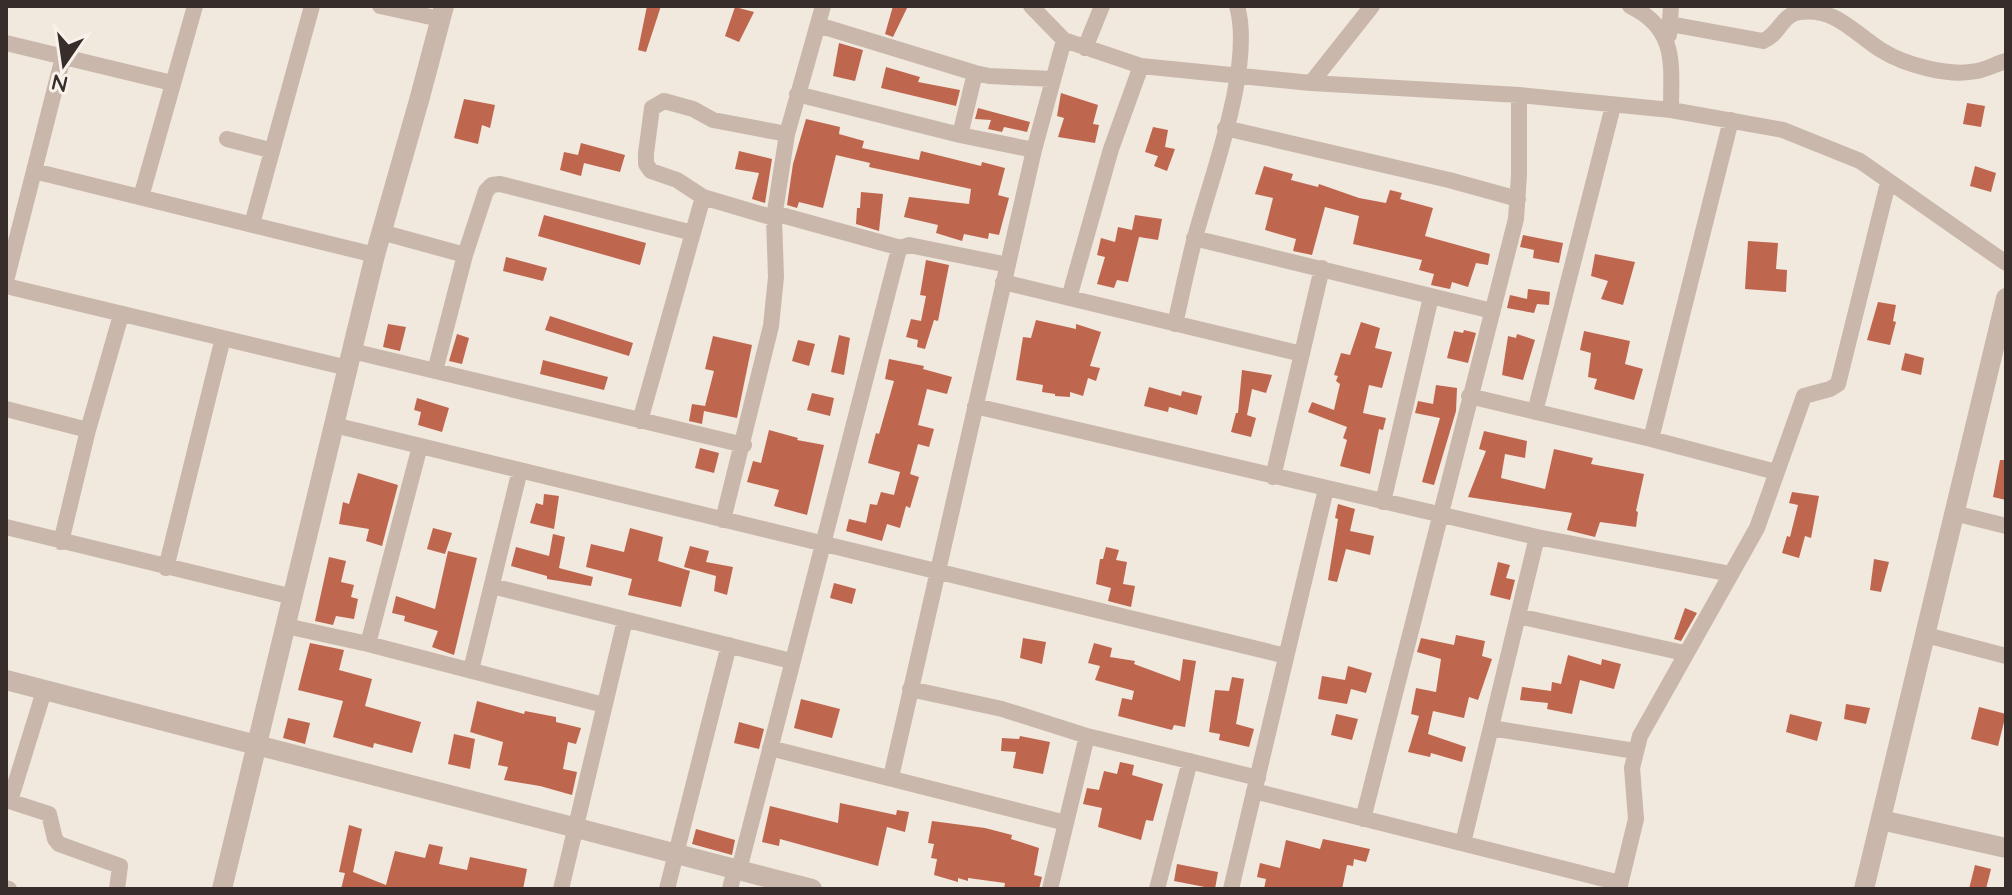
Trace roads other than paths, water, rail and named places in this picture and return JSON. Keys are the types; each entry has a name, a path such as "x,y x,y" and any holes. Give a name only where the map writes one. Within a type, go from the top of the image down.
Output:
{"street":[{"path":"141,197 195,6"},
{"path":"252,224 312,6"},
{"path":"222,889 375,255 442,13 380,6"},
{"path":"723,520 771,326 776,277 774,215 787,134 823,6"},
{"path":"1031,6 1064,40 1141,66 1311,83 1519,95 1671,110 1783,130 1860,161 2006,263"},
{"path":"1085,48 1102,6"},
{"path":"1175,324 1194,238 1238,75 1241,43 1237,6"},
{"path":"1311,83 1372,6"},
{"path":"1630,6 1653,22 1669,45"},
{"path":"1671,6 1671,110"},
{"path":"1670,24 1763,41 1774,35 1789,16 1816,8 1842,21 1883,52 1929,68 1966,72 2006,61"},
{"path":"818,25 975,73 1052,79"},
{"path":"891,777 1003,282 1064,40"},
{"path":"6,43 172,83"},
{"path":"63,57 6,284 223,338 435,371 744,445"},
{"path":"1069,298 1111,149 1141,66"},
{"path":"960,135 975,73"},
{"path":"797,94 960,135 1034,150"},
{"path":"1363,819 1516,219 1519,95"},
{"path":"787,134 713,120 693,109 664,101 652,108 646,164 651,171 677,180 703,197 901,248 909,245 1008,265"},
{"path":"1535,412 1613,106"},
{"path":"1651,439 1731,120"},
{"path":"1225,128 1518,199"},
{"path":"227,139 270,150"},
{"path":"34,171 375,255"},
{"path":"910,689 1002,709 1087,736 1190,761 1363,819 1620,886 1636,819 1632,768 1640,736 1757,528 1804,396 1838,384 1888,183"},
{"path":"435,371 465,255 486,191 492,185 500,184 693,233"},
{"path":"640,421 703,197"},
{"path":"381,232 465,255"},
{"path":"1194,238 1492,311"},
{"path":"735,876 901,248"},
{"path":"1273,477 1322,268"},
{"path":"1003,282 1302,354"},
{"path":"1383,502 1431,297"},
{"path":"1864,889 2005,307"},
{"path":"61,542 88,430 121,315"},
{"path":"166,568 223,338"},
{"path":"1469,396 1776,472"},
{"path":"975,406 1537,537 1731,574"},
{"path":"6,409 88,430"},
{"path":"334,425 1286,656"},
{"path":"368,644 420,446"},
{"path":"471,670 520,470"},
{"path":"1231,889 1326,489"},
{"path":"1954,513 2006,526"},
{"path":"6,527 293,597"},
{"path":"1463,843 1537,537"},
{"path":"492,586 791,661"},
{"path":"1518,616 1684,653"},
{"path":"561,889 625,620"},
{"path":"286,626 604,705"},
{"path":"1926,635 2006,656"},
{"path":"667,889 729,645"},
{"path":"6,680 676,854 735,876 812,889"},
{"path":"44,691 8,800 49,814 59,844 120,866 117,889"},
{"path":"1491,728 1635,751"},
{"path":"1050,889 1087,736"},
{"path":"770,748 1066,823"},
{"path":"1157,889 1190,761"},
{"path":"1881,820 2006,848"}]}
